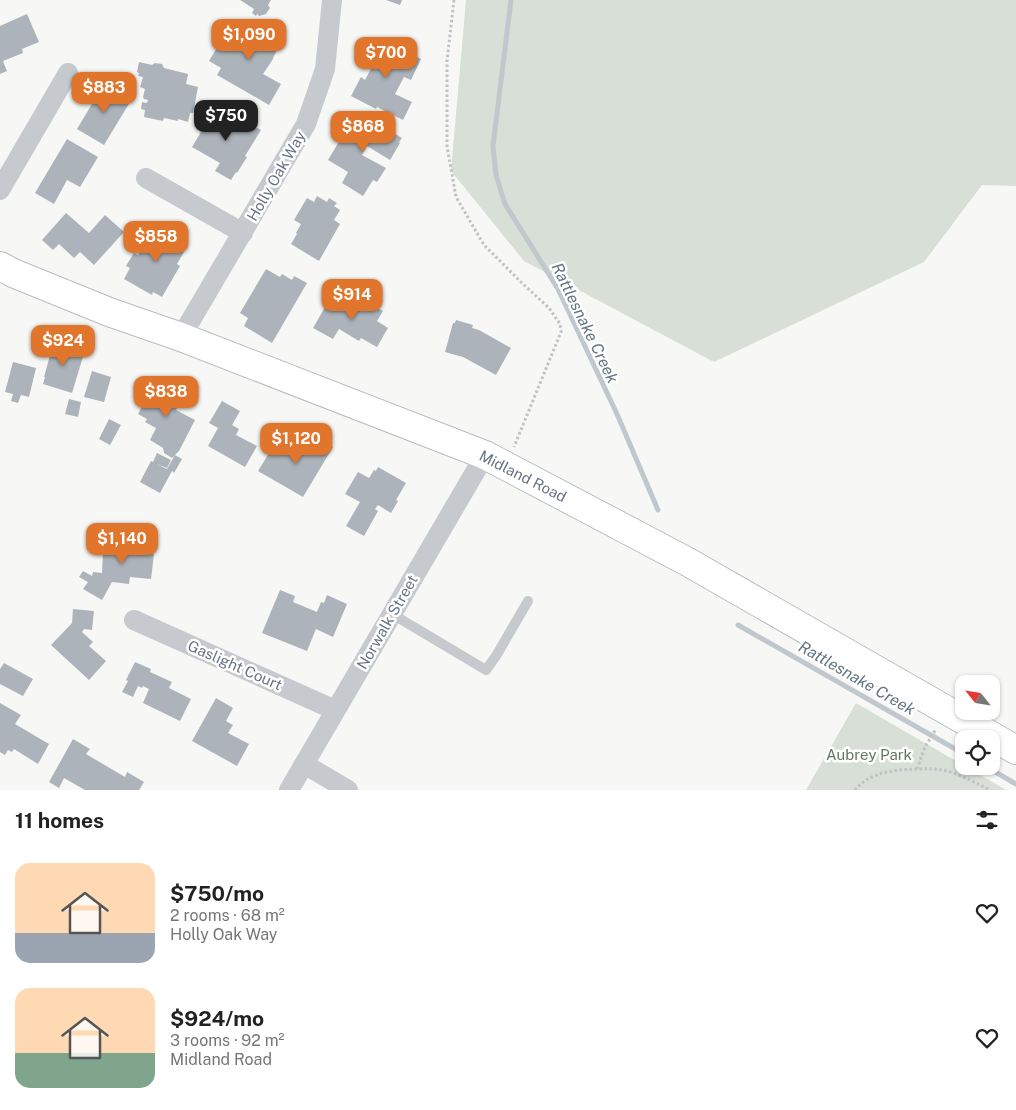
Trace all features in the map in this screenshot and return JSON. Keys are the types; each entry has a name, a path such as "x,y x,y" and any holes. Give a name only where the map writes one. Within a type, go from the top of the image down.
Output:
{"main road":[{"name":"Midland Road","path":"0,266 109,312 181,337 495,460 688,562 1016,750"}],"street":[{"name":"Holly Oak Way","path":"181,337 306,124 325,69 332,0"},
{"path":"0,190 68,73"},
{"path":"146,178 243,233"},
{"name":"Norwalk Street","path":"289,790 392,614 495,460"},
{"name":"Gaslight Court","path":"134,620 335,710"},
{"path":"304,764 348,790"}],"lane":[{"path":"392,614 486,670 528,602"}],"path":[{"path":"454,0 447,61 447,146 456,197 484,245 549,308 560,324 561,332 515,446 495,460"},
{"path":"917,769 925,747 936,728"},
{"path":"854,790 862,782 878,774 917,769 945,770 990,790"}],"green space":[{"path":"466,0 1016,0 1016,186 982,185 924,262 714,362 524,261 451,171"},
{"name":"Aubrey Park","path":"856,703 955,760 955,775 980,775 1006,790 806,790"}],"building":[{"path":"240,0 271,0 268,5 270,8 266,14 259,16 257,14 256,16 252,13 254,9"},
{"path":"386,0 402,0 400,5"},
{"path":"27,14 39,42 22,49 23,53 3,61 7,71 0,74 0,26"},
{"path":"241,19 281,42 263,74 281,84 269,105 217,75 221,68 209,61 218,46 228,51 236,36 233,34 233,29 236,22"},
{"path":"372,39 397,51 399,48 421,59 411,80 404,77 395,94 412,102 403,120 351,96 361,77 365,80 374,63 363,57"},
{"path":"139,62 152,65 155,63 162,64 164,68 188,74 186,84 198,87 193,113 190,113 188,122 178,119 178,121 164,118 163,121 144,117 145,110 141,109 142,102 147,103 148,100 143,97 145,89 140,87 143,77 138,76"},
{"path":"105,82 118,90 116,94 130,102 104,145 77,129 92,104 90,103"},
{"path":"215,108 241,125 244,120 261,130 245,156 247,157 231,180 215,171 220,163 192,147"},
{"path":"355,115 376,127 375,129 380,132 383,127 402,138 390,160 367,146 362,155 386,168 377,182 373,180 363,196 342,183 348,172 328,160"},
{"path":"67,139 98,157 80,187 67,180 54,204 35,193"},
{"path":"317,196 327,202 329,198 337,203 334,206 340,210 334,220 340,224 319,261 291,244 301,224 294,220 307,198 314,202"},
{"path":"66,213 89,233 105,215 124,232 94,265 80,252 74,258 59,244 53,250 42,240"},
{"path":"163,224 174,231 171,236 186,245 177,264 180,266 162,297 153,292 152,295 124,279 130,268 126,266 134,253 138,255 149,237 153,239"},
{"path":"266,269 280,277 282,274 292,280 294,276 307,283 272,343 244,326 248,318 240,313"},
{"path":"332,295 349,305 354,297 369,306 370,304 383,311 377,321 388,328 377,347 361,338 359,341 339,329 333,339 313,328"},
{"path":"456,320 473,325 472,328 511,348 496,375 463,357 445,352 453,323"},
{"path":"54,341 85,350 72,393 43,384"},
{"path":"13,362 36,368 29,397 21,395 18,403 11,401 13,394 5,392"},
{"path":"92,371 111,377 104,402 84,397"},
{"path":"158,377 176,387 170,398 179,404 176,410 195,420 179,451 172,458 164,453 163,448 150,440 156,428 145,422 147,419 138,414"},
{"path":"69,399 81,402 78,417 65,414"},
{"path":"222,401 240,411 232,425 239,429 236,435 257,446 245,467 208,446 218,428 209,423"},
{"path":"109,419 121,425 110,445 99,439"},
{"path":"315,436 333,447 303,497 258,471 277,440 295,451 299,445 307,450"},
{"path":"157,453 171,460 167,468 156,464 167,469 175,455 182,459 174,473 172,471 160,493 140,482"},
{"path":"378,467 406,483 391,513 378,505 375,509 378,511 364,536 346,526 360,502 345,494 358,472 369,478"},
{"path":"140,535 154,536 151,579 130,577 129,584 112,582 102,600 83,589 88,582 79,577 83,571 92,576 93,572 102,573 103,552 112,553 113,539 140,542"},
{"path":"280,590 295,596 293,602 317,612 321,602 324,603 327,595 347,604 333,637 316,629 307,651 262,633"},
{"path":"73,609 94,611 92,630 84,629 82,632 93,642 89,646 106,661 89,680 51,645 72,623"},
{"path":"135,662 151,669 150,672 172,682 169,688 191,699 180,721 143,703 149,689 143,686 142,688 138,686 133,697 122,692"},
{"path":"4,663 33,679 23,696 0,684 0,669"},
{"path":"216,698 233,708 226,721 233,725 228,733 249,744 237,766 192,741"},
{"path":"0,703 21,715 15,724 49,744 38,764 14,749 12,752 8,750 5,755 0,752"},
{"path":"73,739 90,749 86,754 125,777 127,772 144,782 139,790 85,790 64,778 59,788 49,782"}],"waterway":[{"name":"Rattlesnake Creek","path":"511,0 493,146 496,175 505,204 558,289 617,414 658,510"},
{"name":"Rattlesnake Creek","path":"738,625 955,749"},
{"name":"Rattlesnake Creek","path":"1000,775 1016,784"}]}
